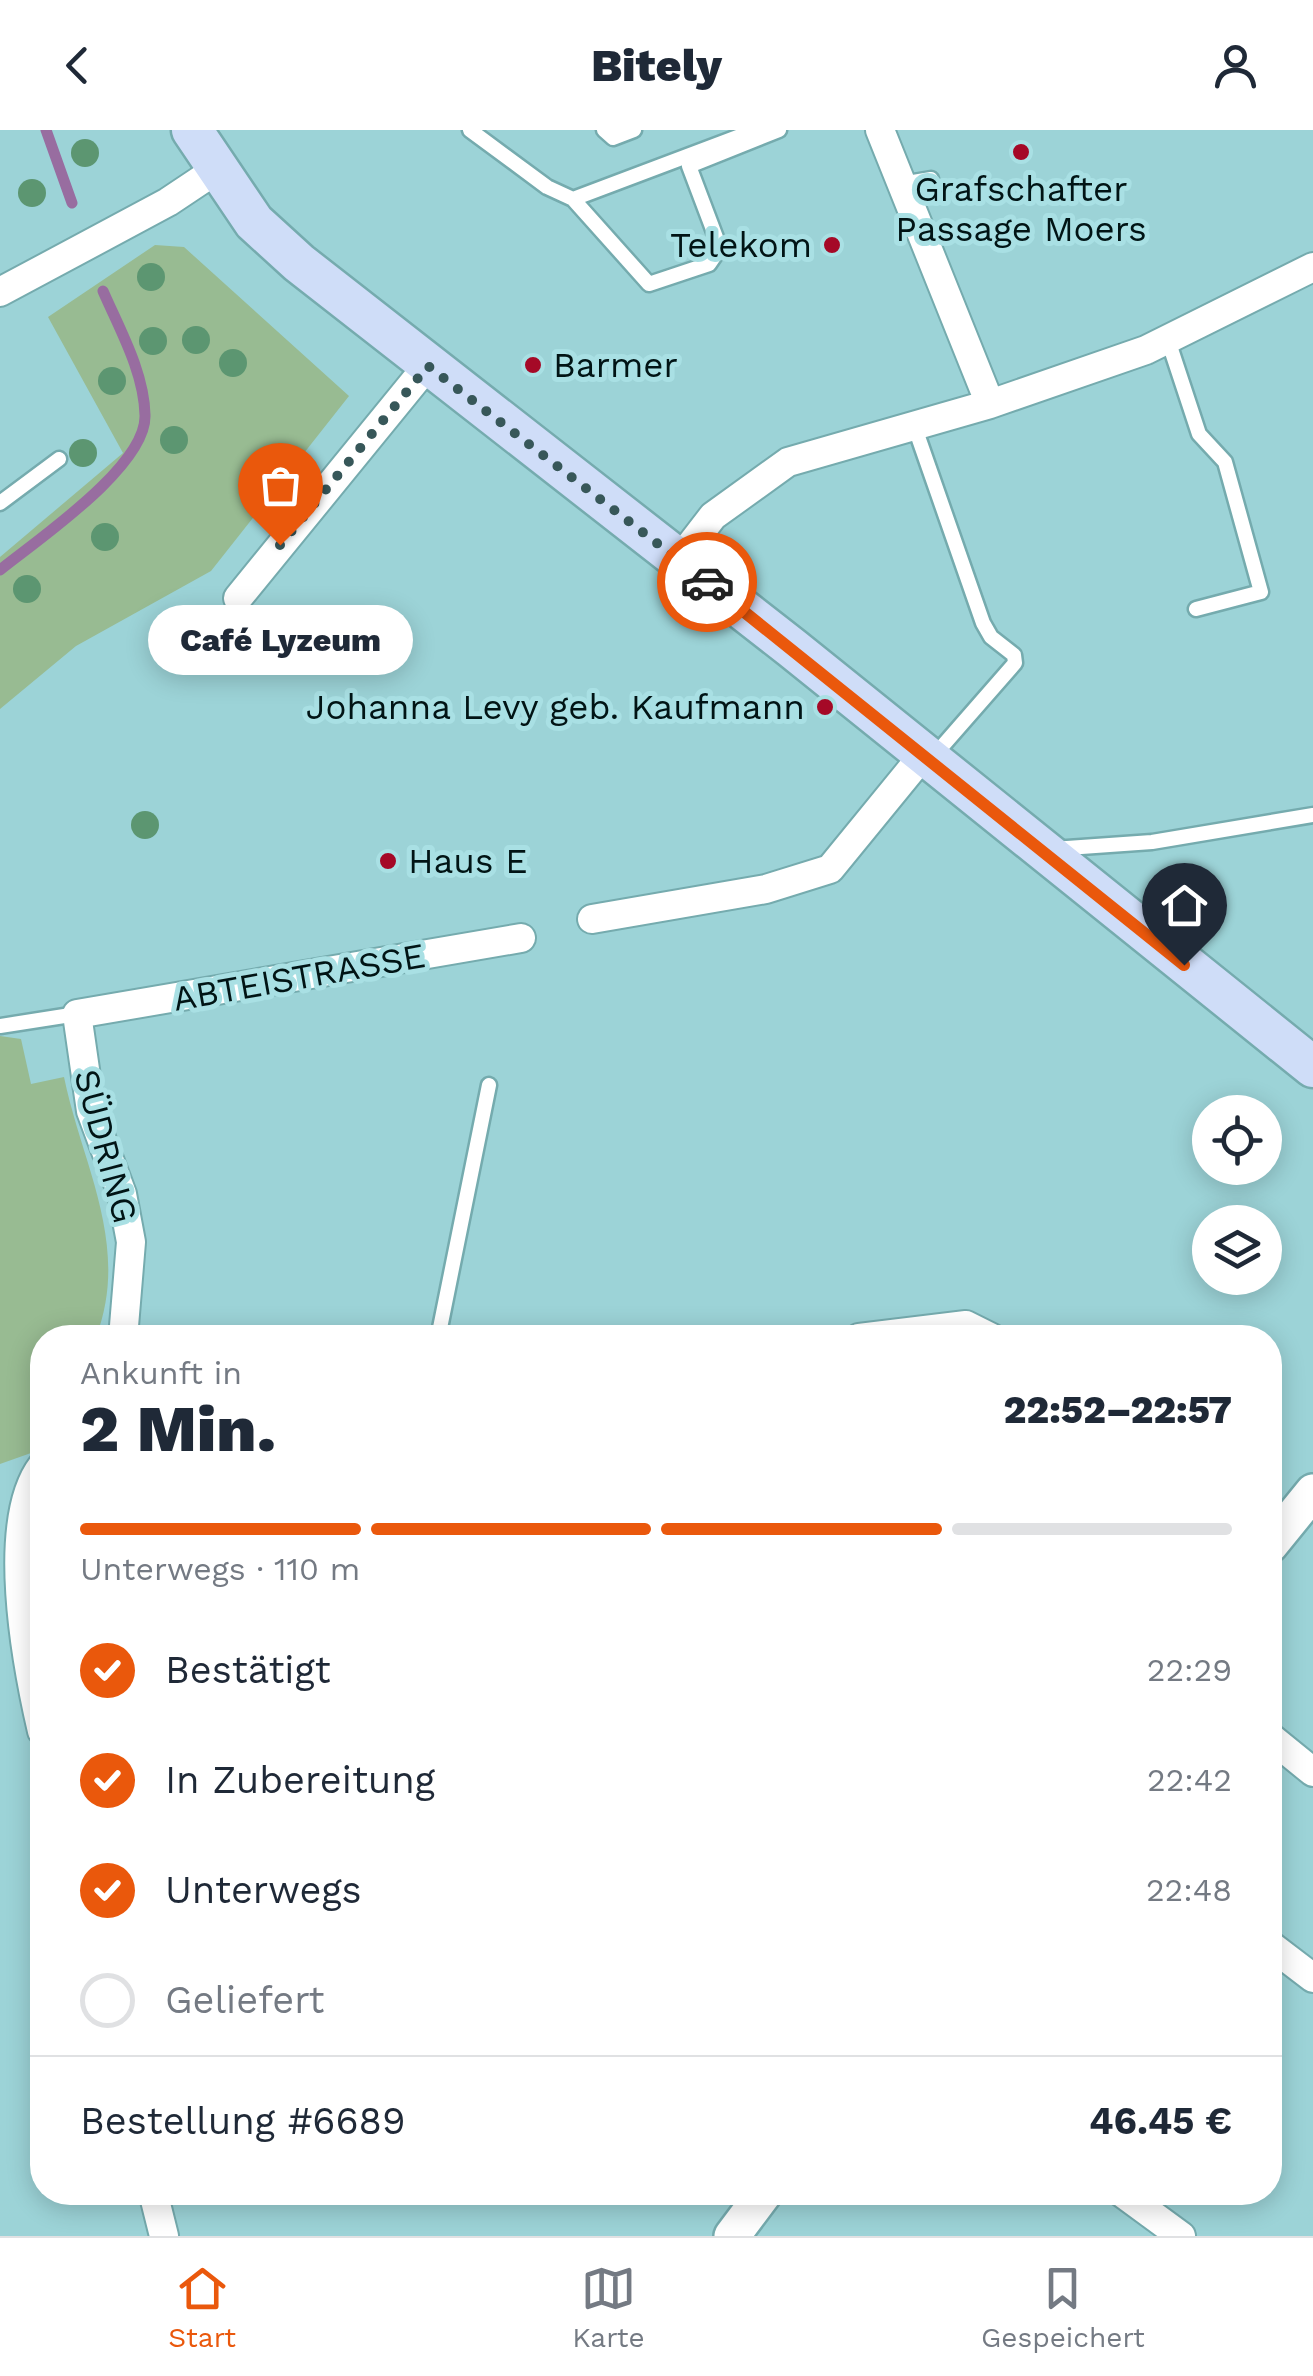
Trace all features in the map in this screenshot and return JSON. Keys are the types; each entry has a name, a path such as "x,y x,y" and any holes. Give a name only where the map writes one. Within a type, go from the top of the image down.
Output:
{"main road":[{"path":"192,130 254,222 428,366 679,560 1313,1067"},
{"path":"206,130 216,170"}],"street":[{"path":"880,130 990,404"},
{"path":"0,292 125,225 216,170"},
{"path":"679,560 713,516 788,462 990,404 1168,340 1313,266"},
{"path":"238,598 428,366"},
{"path":"592,919 766,889 830,869 927,757"},
{"name":"ABTEISTRASSE","path":"77,1014 521,938"},
{"name":"SÜDRING","path":"77,1014 91,1110 122,1194 131,1242 124,1325"},
{"path":"30,1486 16,1510 8,1591 30,1682"},
{"path":"1282,1530 1313,1492"},
{"path":"1282,1746 1313,1772"},
{"path":"1282,1954 1312,1977"},
{"path":"156,2205 164,2236"},
{"path":"732,2236 755,2205"},
{"path":"1139,2205 1181,2236"}],"lane":[{"path":"470,130 546,187 573,199 649,284 709,264 720,248 689,166 779,130"},
{"path":"604,130 613,138 634,130"},
{"path":"573,199 756,130"},
{"path":"902,184 930,179"},
{"path":"1168,340 1200,434 1225,462 1261,592 1196,609"},
{"path":"914,425 984,622 992,637 1014,655 1015,662 927,757"},
{"path":"0,503 59,459"},
{"path":"1042,850 1152,842 1313,816"},
{"path":"0,1026 77,1014"},
{"path":"441,1325 488,1086"}],"green space":[{"path":"155,245 184,247 349,396 211,571 76,646 0,709 0,557 123,453 48,317"},
{"path":"0,1036 21,1039 31,1084 64,1077 100,1206 108,1270 99,1325 30,1325 30,1453 0,1464"}],"waterway":[{"path":"46,130 72,203"},
{"path":"0,570 110,479 141,435 145,415 140,383 103,291"}],"way so far":[{"path":"280,545 336,472 428,366 707,582"}],"place":[{"name":"Grafschafter Passage Moers","path":"1021,152"},
{"name":"Telekom","path":"832,245"},
{"name":"Barmer","path":"533,365"},
{"name":"Café Lyzeum","path":"280,545"},
{"name":"Johanna Levy geb. Kaufmann","path":"825,707"},
{"name":"Haus E","path":"388,861"}],"route":[{"path":"707,582 1184,965"}]}
